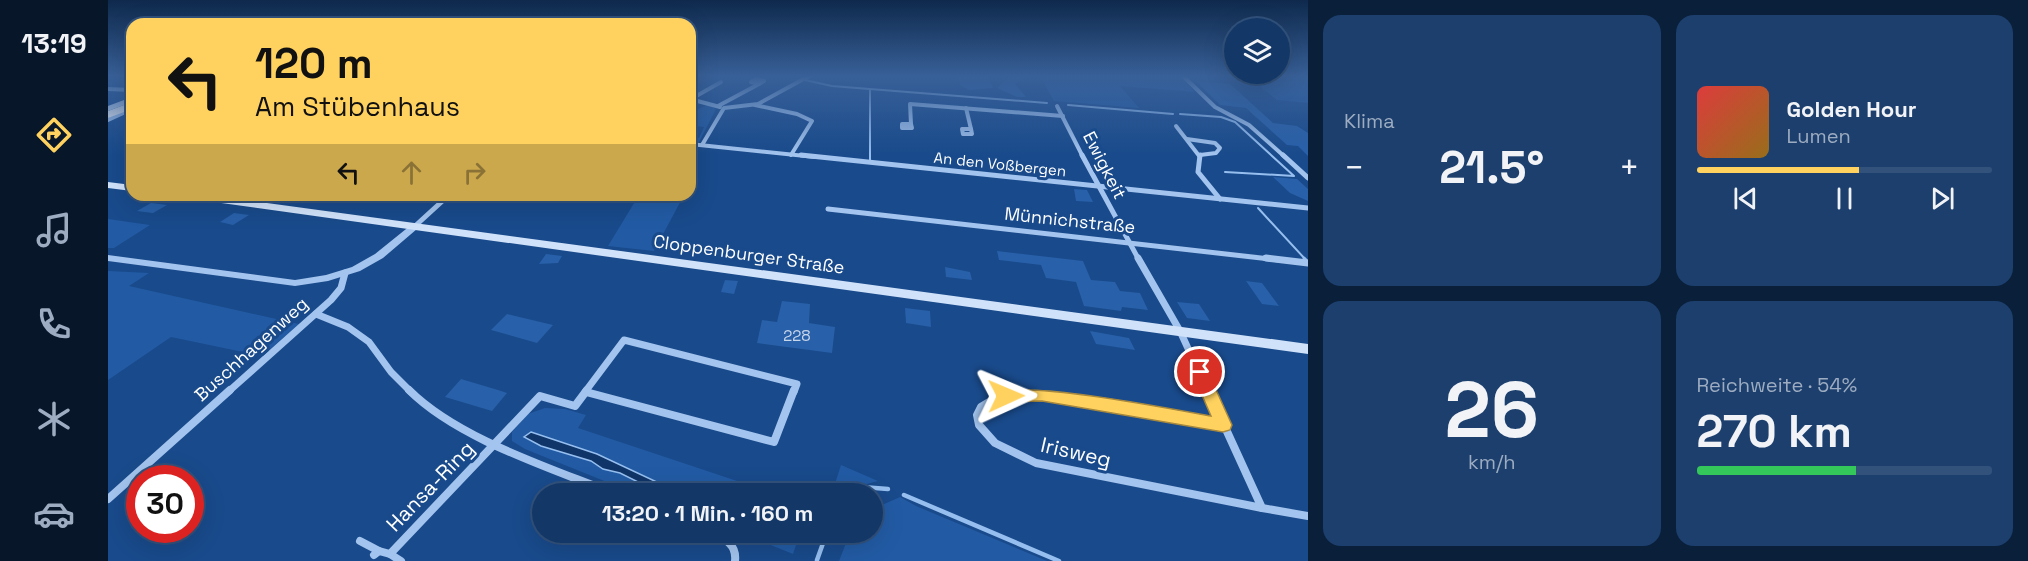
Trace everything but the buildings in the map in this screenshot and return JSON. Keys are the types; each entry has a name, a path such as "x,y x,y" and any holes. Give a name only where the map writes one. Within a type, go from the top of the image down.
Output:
{"highway":[{"path":"108,111 126,104"}],"main road":[{"path":"108,185 126,187"},
{"name":"Cloppenburger Straße","path":"229,201 1308,349"}],"street":[{"path":"703,102 724,108 754,105 797,114 812,121 791,155"},
{"path":"718,106 724,102"},
{"path":"754,105 759,102"},
{"path":"1210,102 1249,125 1308,178"},
{"path":"911,124 910,104 1063,116"},
{"name":"Ewigkeit","path":"1057,105 1099,187 1180,331 1262,508"},
{"path":"108,120 126,106"},
{"path":"702,145 719,111 724,108"},
{"path":"966,108 971,129"},
{"path":"1176,126 1200,154 1198,172 1220,199"},
{"path":"1187,139 1215,143 1220,148 1216,153 1200,154"},
{"name":"An den Voßbergen","path":"696,144 1308,208"},
{"path":"108,258 287,283 316,280 345,273 379,256 442,201"},
{"name":"Münnichstraße","path":"828,209 1308,263"},
{"name":"Buschhagenweg","path":"108,499 316,314 339,291 345,273"},
{"name":"Hansa-Ring","path":"316,314 348,327 369,342 391,372 428,409 495,444 589,483"},
{"path":"495,444 540,396 575,406 624,340 797,384 774,442 586,392"},
{"name":"Irisweg","path":"1223,425 1042,395 1016,394 998,398 984,404 977,415 979,425 995,443 1036,463 1262,508"},
{"name":"Hansa-Ring","path":"390,554 495,444"},
{"path":"1262,508 1308,516"},
{"name":"Hansa-Ring","path":"360,541 377,553 390,554 401,561"},
{"path":"730,543 736,552 735,561"}],"shaded area":[{"path":"1068,102 1134,102 1139,108"},
{"path":"707,105 716,109 699,142 696,142 696,138 699,138 704,127 696,126 696,110"},
{"path":"635,201 681,201 654,251 608,246"},
{"path":"108,219 150,225 114,248 108,248"},
{"path":"108,271 149,273 129,286 299,324 262,356 171,337 108,380"},
{"path":"545,408 565,409 586,415 578,428 743,483 657,483 564,442 525,437 541,446 591,461 603,469 619,473 640,483 609,483 525,449 512,441 512,432 528,414"},
{"path":"531,432 597,454 659,483 640,483 620,473 603,469 591,461 541,446 524,437"},
{"path":"841,465 878,481 870,483 835,483"},
{"path":"900,497 916,506 1047,561 839,561 846,543 883,543 883,505"},
{"path":"766,543 797,543 793,554"}],"waterway":[{"path":"870,102 870,160"},
{"path":"1037,102 1047,103"},
{"path":"1068,105 1173,114"},
{"path":"1180,114 1221,117 1235,122 1294,176 1225,172"},
{"path":"1258,208 1306,260 1304,258"},
{"path":"883,489 888,489"},
{"path":"904,495 1059,561"},
{"path":"817,560 823,543"}],"route":[{"path":"1006,396 1042,395 1223,425 1200,372"}]}
